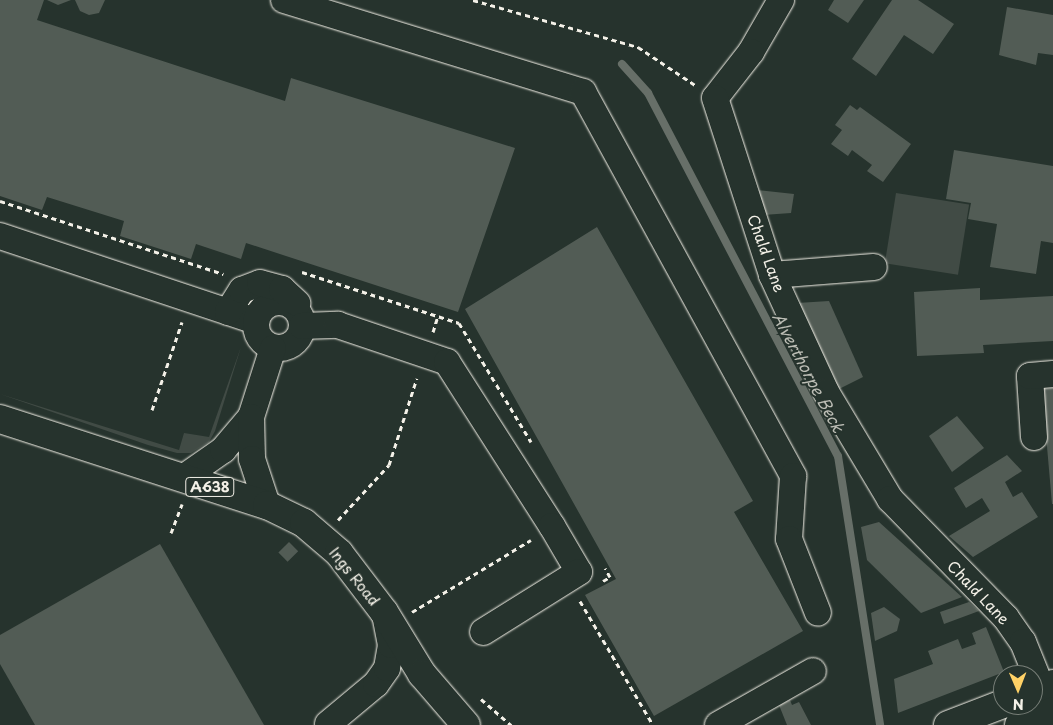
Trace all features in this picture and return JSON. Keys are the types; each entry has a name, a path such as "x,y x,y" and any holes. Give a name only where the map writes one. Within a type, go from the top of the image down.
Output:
{"highway":[{"name":"Ings Road","path":"0,419 266,505 304,524 339,552 388,618 422,674 466,725"},
{"path":"1019,725 1045,694"},
{"path":"948,725 993,708"}],"street":[{"path":"284,0 583,92 793,476 789,539 818,613"},
{"path":"715,98 751,52 781,0"},
{"name":"Chald Lane","path":"715,98 772,275 826,392 890,499 1006,618 1023,642 1045,694"},
{"path":"0,236 190,310 228,312 256,321"},
{"path":"772,275 874,267"},
{"path":"228,312 242,290 260,283 294,297 301,321 296,340 273,348"},
{"path":"273,348 259,335 256,321 264,307 277,302 294,307 301,321"},
{"path":"301,321 338,325 426,351 447,362 552,526 579,572 483,632"},
{"path":"266,505 252,460 251,417 273,348"},
{"path":"1034,437 1030,376 1053,374"},
{"path":"182,478 223,450 251,417"},
{"path":"328,724 376,684 387,668 391,645 388,618"},
{"path":"718,725 813,671"}],"path":[{"path":"473,0 638,47 715,98"},
{"path":"0,201 223,274 231,271"},
{"path":"152,410 183,318 190,310 200,267"},
{"path":"299,271 459,323 534,448"},
{"path":"336,522 389,466 438,316"},
{"path":"171,533 178,515"},
{"path":"328,518 336,522 342,529"},
{"path":"388,618 552,526"},
{"path":"594,586 610,577 601,561"},
{"path":"577,594 653,725"},
{"path":"475,695 511,725"}],"shaded area":[{"path":"896,193 969,205 958,275 885,263"},
{"path":"241,347 215,431 209,442 191,453 177,453 148,445 0,394 179,450 184,433 209,437"}],"building":[{"path":"0,0 44,0 37,20 285,101 291,78 515,148 458,312 246,243 241,259 196,244 191,259 120,236 124,221 47,197 42,210 0,196"},
{"path":"47,0 71,0 58,5"},
{"path":"75,0 105,0 99,13 89,15 80,11"},
{"path":"834,0 864,0 848,23 828,10"},
{"path":"892,0 918,0 954,24 933,54 904,35 876,76 852,59"},
{"path":"1007,7 1053,15 1053,55 1038,53 1036,65 999,55"},
{"path":"850,105 857,110 860,107 911,144 883,182 867,171 872,165 852,150 848,156 831,144 842,130 835,125"},
{"path":"954,150 1053,166 1053,243 1041,241 1036,274 990,267 997,224 968,219 971,203 946,199"},
{"path":"757,190 794,194 791,213 763,215"},
{"path":"597,227 753,501 734,512 803,631 654,716 585,595 616,579 465,309"},
{"path":"980,288 980,300 1053,296 1053,341 983,345 984,353 917,356 914,292"},
{"path":"829,301 863,377 837,390 797,303"},
{"path":"1053,388 1053,504 1052,504 1042,389"},
{"path":"957,416 984,448 952,472 929,436"},
{"path":"1007,455 1022,471 1005,482 1013,497 1022,492 1038,517 973,557 949,536 990,511 982,498 966,508 954,488"},
{"path":"879,522 962,597 921,613 867,560 861,527"},
{"path":"289,542 298,551 288,562 278,553"},
{"path":"160,544 264,725 35,725 0,664 0,635"},
{"path":"969,602 979,611 944,624 940,612"},
{"path":"884,607 900,619 897,631 875,641 871,613"},
{"path":"986,627 1001,665 993,665 993,676 898,713 894,679 933,664 928,651 958,639 962,649 976,644 972,633"},
{"path":"790,700 792,705 799,702 811,725 787,725 779,705"}],"waterway":[{"name":"Alverthorpe Beck","path":"622,64 648,93 838,456 880,725"}]}
